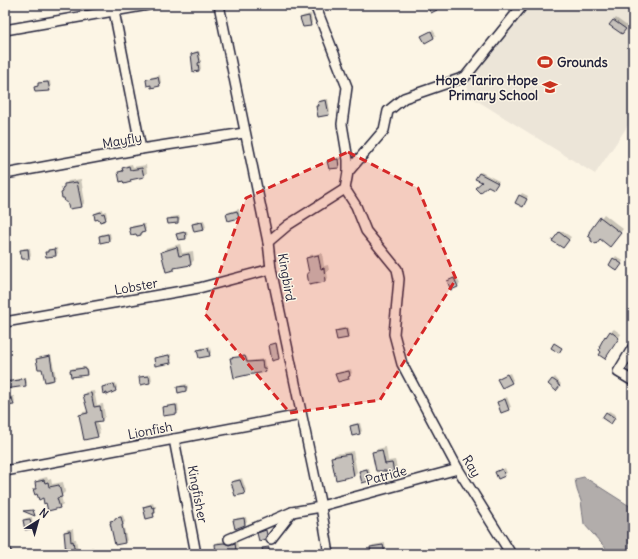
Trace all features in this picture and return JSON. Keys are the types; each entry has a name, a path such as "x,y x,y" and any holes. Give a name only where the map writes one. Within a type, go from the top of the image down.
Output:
{"street":[{"path":"5,30 148,5"},
{"name":"Kingbird","path":"218,5 268,242 270,269 321,506 329,554"},
{"path":"268,242 288,225 345,189 348,172 348,160 342,124 347,87 315,5"},
{"path":"348,172 384,130 388,111 404,98 465,77 522,6"},
{"path":"114,11 141,150"},
{"name":"Mayfly","path":"5,174 244,133"},
{"name":"Ray","path":"345,189 356,206 366,231 397,269 400,279 394,334 402,364 458,469 511,554"},
{"name":"Lobster","path":"5,322 199,288 270,269"},
{"path":"633,348 618,372 633,381"},
{"name":"Lionfish","path":"5,471 301,415"},
{"name":"Kingfisher","path":"174,439 196,554"},
{"name":"Patride","path":"229,539 292,512 321,506 458,469"},
{"path":"271,539 292,512"}],"highlighted area":[{"path":"348,152 418,188 456,279 380,400 290,413 205,314 246,198"}],"shaded area":[{"name":"Hope Tariro Hope Primary School","path":"525,5 633,5 633,109 629,124 595,174 468,95 467,78"},
{"path":"584,477 633,507 633,554 611,554 584,524 581,501 575,479"}],"building":[{"path":"426,5 434,5 437,10 431,13"},
{"path":"309,16 311,26 303,27 300,18"},
{"path":"613,20 626,29 622,34 609,25"},
{"path":"431,31 434,38 425,43 421,36"},
{"path":"198,52 200,62 198,63 199,71 193,72 191,54"},
{"path":"158,77 160,86 151,88 151,85 147,86 147,79"},
{"path":"48,82 50,91 35,92 34,87 38,86 38,83"},
{"path":"326,100 329,115 318,117 316,106 319,106 318,102"},
{"path":"338,159 339,168 329,169 327,161"},
{"path":"129,166 130,170 142,168 144,177 130,180 131,182 124,184 123,181 120,182 118,172 123,171 122,168"},
{"path":"479,173 498,183 494,189 488,186 480,193 475,188 482,182 475,179"},
{"path":"77,182 82,207 69,209 67,202 65,202 64,198 62,198 62,188 64,187 64,184"},
{"path":"519,195 527,199 523,207 515,203"},
{"path":"237,211 239,218 228,221 226,214"},
{"path":"101,212 102,214 104,213 106,220 100,222 99,219 95,220 94,214"},
{"path":"600,217 621,233 610,247 600,239 596,244 591,241 591,238 588,236 590,234 589,232"},
{"path":"178,218 178,223 168,224 167,219"},
{"path":"202,222 204,230 194,232 192,224"},
{"path":"143,225 145,232 137,236 136,234 131,235 129,228"},
{"path":"185,232 186,239 178,240 176,234"},
{"path":"559,232 569,240 563,248 552,241"},
{"path":"108,234 109,241 100,243 99,236"},
{"path":"177,247 179,256 189,254 191,265 174,268 174,270 166,272 161,252"},
{"path":"28,249 29,259 22,259 20,250"},
{"path":"55,249 56,256 46,257 45,252"},
{"path":"318,255 321,269 324,268 325,282 309,285 307,273 309,273 306,258"},
{"path":"613,258 622,264 617,271 609,265"},
{"path":"454,278 458,287 451,290 447,281"},
{"path":"346,329 348,338 337,340 335,331"},
{"path":"610,331 619,338 605,359 599,355 601,352 599,347 605,336 606,337"},
{"path":"276,343 279,359 272,361 269,345"},
{"path":"554,343 562,348 559,353 551,348"},
{"path":"208,348 210,356 199,358 197,350"},
{"path":"169,355 171,363 155,366 154,358"},
{"path":"50,356 54,380 45,382 42,369 38,369 36,359"},
{"path":"245,356 247,362 262,361 263,368 265,368 266,372 234,378 230,358"},
{"path":"86,369 87,375 71,377 70,370"},
{"path":"349,371 349,379 338,382 335,374"},
{"path":"507,374 512,383 502,388 497,379"},
{"path":"149,376 150,383 140,385 139,377"},
{"path":"25,378 26,386 5,389 5,382"},
{"path":"552,379 560,386 556,391 548,384"},
{"path":"114,384 116,391 107,395 107,393 103,394 102,387"},
{"path":"186,386 186,391 178,393 177,387"},
{"path":"91,393 94,407 100,406 102,421 94,422 98,437 84,440 79,415 88,413 83,395"},
{"path":"12,398 14,405 5,406 5,399"},
{"path":"505,399 509,410 501,413 497,402"},
{"path":"176,405 177,414 163,416 162,407"},
{"path":"606,412 615,418 611,424 602,418"},
{"path":"358,424 360,434 352,436 350,426"},
{"path":"382,450 385,464 392,463 394,472 386,473 386,471 376,471 372,452"},
{"path":"350,454 354,476 336,480 331,457"},
{"path":"367,469 369,481 362,483 359,471"},
{"path":"502,469 505,476 498,479 495,472"},
{"path":"44,480 45,483 48,482 49,487 59,485 62,497 57,498 60,508 48,511 46,503 44,504 43,498 39,500 37,494 35,495 33,489 36,489 35,482"},
{"path":"240,480 245,494 235,496 231,482"},
{"path":"151,505 152,508 154,507 154,517 146,519 143,507"},
{"path":"33,510 35,516 23,511"},
{"path":"121,517 125,543 115,545 110,521"},
{"path":"244,518 245,525 235,529 233,520"},
{"path":"30,519 32,529 25,530 23,520"},
{"path":"266,530 267,535 265,539 259,541 257,533"},
{"path":"70,531 71,542 73,541 75,554 66,554 64,532"},
{"path":"224,543 229,545 235,543 236,551 225,554 216,554 215,544"},
{"path":"383,545 385,553 371,554 370,547"},
{"path":"269,547 269,552 263,553 262,548"}],"place":[{"name":"Grounds","path":"545,62"},
{"name":"Hope Tariro Hope Primary School","path":"550,87"}]}
